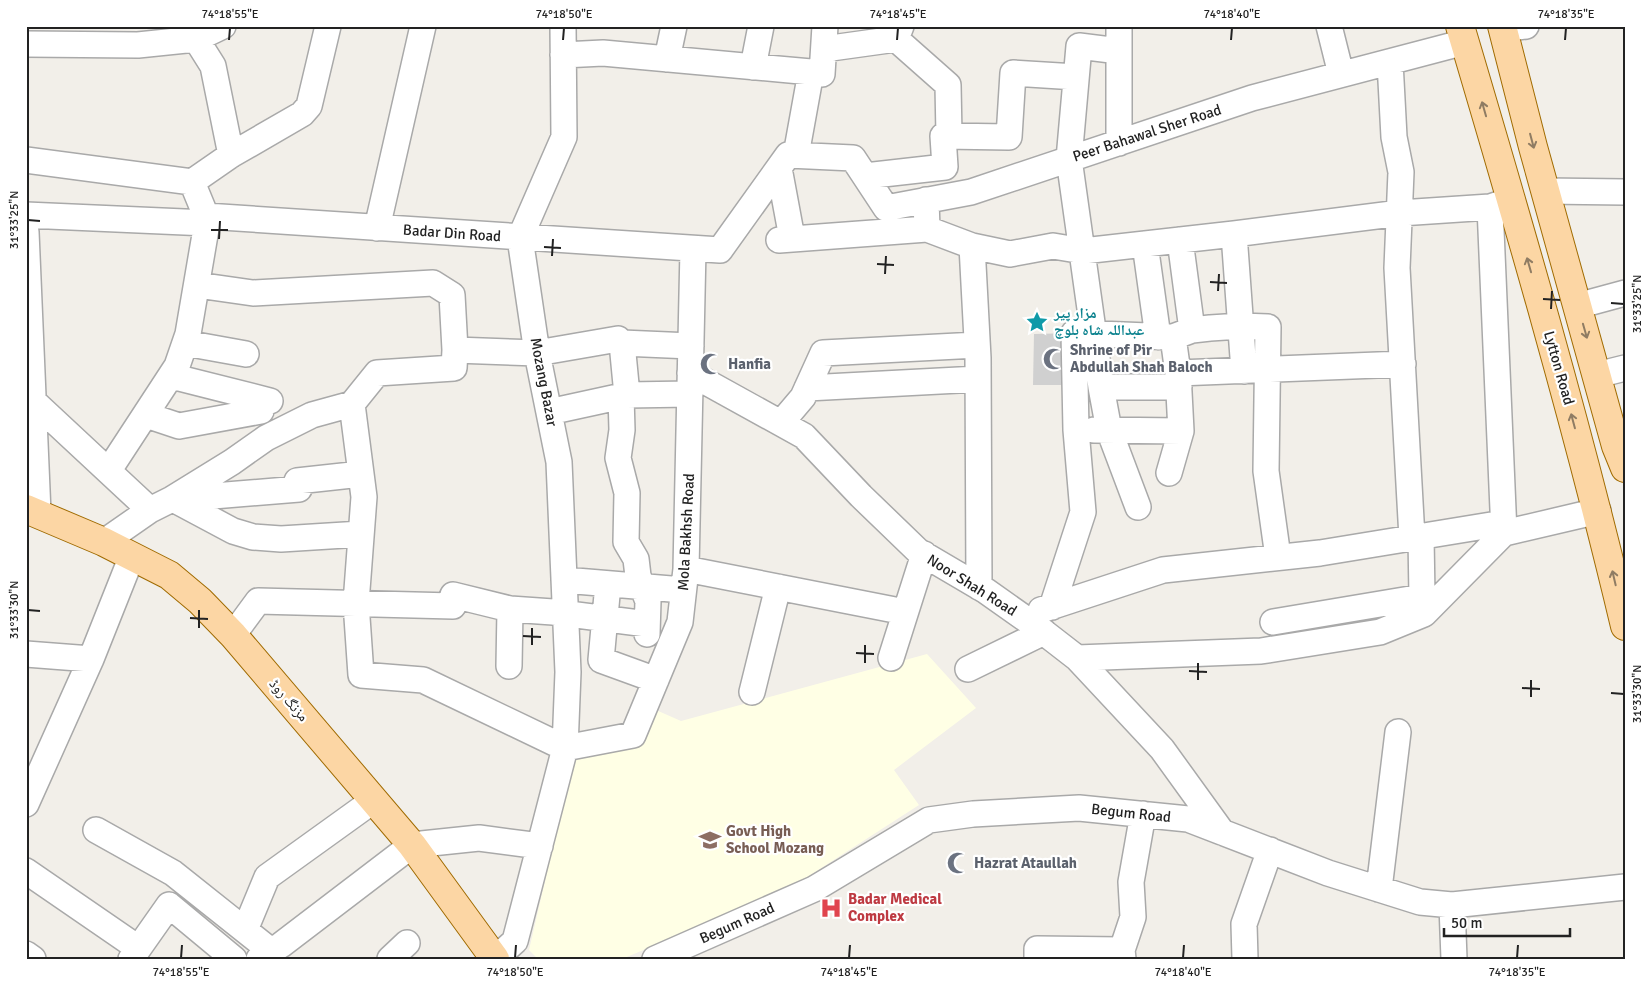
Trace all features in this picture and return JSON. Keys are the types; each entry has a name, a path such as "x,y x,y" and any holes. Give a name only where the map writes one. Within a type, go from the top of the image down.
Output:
{"main road":[{"path":"1510,27 1545,191 1597,375 1622,453"},
{"name":"Lytton Road","path":"1462,34 1500,204 1564,384 1598,511 1625,626"},
{"name":"مزنگ روڈ","path":"32,511 104,542 168,575 200,601 233,635 412,844 495,959"}],"street":[{"path":"26,44 138,45 223,26"},
{"path":"26,160 192,182 231,155 302,114 308,106 328,26"},
{"path":"377,228 423,26"},
{"path":"520,238 564,137 563,26"},
{"path":"667,59 674,26"},
{"path":"753,67 761,26"},
{"path":"1118,26 1118,142"},
{"path":"1329,26 1341,74"},
{"path":"195,33 213,66 231,155"},
{"path":"563,55 603,54 822,74 824,38 898,33 948,85 949,136"},
{"name":"Peer Bahawal Sher Road","path":"859,167 886,208 971,192 1252,98 1390,62 1462,34"},
{"path":"1118,51 1079,46 1069,159 1101,387 1109,430 1138,507"},
{"path":"1273,622 1422,597 1416,538 1397,268 1401,172 1394,137 1390,62"},
{"path":"811,72 788,162 786,239 927,229 972,246 1010,254 1053,246 1083,251 1400,213 1500,204 1504,533"},
{"path":"788,162 859,167 945,167 943,136 1009,137 1013,73 1076,77"},
{"name":"Badar Din Road","path":"192,182 206,216 720,250 788,162"},
{"path":"1545,191 1625,192"},
{"path":"926,200 927,229"},
{"path":"26,215 207,222 185,343 177,366 109,470"},
{"path":"26,232 29,360 33,401 32,511"},
{"path":"1234,234 1241,326"},
{"name":"Mozang Bazar","path":"495,959 515,941 565,748 568,672 559,462 537,353 520,238"},
{"path":"1169,473 1181,431 1179,380 1174,335 1180,240"},
{"path":"1145,244 1174,335"},
{"path":"972,246 978,379 979,587"},
{"name":"Mola Bakhsh Road","path":"565,748 633,735 680,622 685,580 693,249"},
{"path":"104,542 150,510 172,499 232,462 266,438 312,415 352,404 377,373 454,368 452,295 433,283 253,293 197,285"},
{"path":"1577,306 1625,293"},
{"path":"1052,606 1083,512 1076,430 1074,333 1174,335 1241,326 1268,327 1256,370 1266,471 1278,558"},
{"path":"455,350 537,353 618,339 622,343 691,346"},
{"path":"185,343 246,354"},
{"path":"233,635 258,601 453,606 453,595 510,609 605,619 647,629 648,601 638,576 636,559 626,542 628,493 618,458 624,396 622,343"},
{"path":"781,423 803,397 823,353 977,345"},
{"path":"1101,387 1179,380 1256,370 1403,364"},
{"path":"1597,375 1625,368"},
{"path":"146,415 179,426 265,406 171,376"},
{"path":"807,388 978,379"},
{"path":"549,412 690,384"},
{"name":"Noor Shah Road","path":"690,384 781,423 804,436 864,499 918,551 979,587 1022,616 1077,658 1162,749 1222,832"},
{"path":"33,401 150,510"},
{"path":"352,404 364,497 356,604 361,674 423,680 565,748"},
{"path":"1076,430 1181,431"},
{"path":"172,499 300,489 297,480 361,474"},
{"path":"172,499 233,531 253,537 281,539 361,534"},
{"path":"1077,658 1261,651 1380,632 1424,614 1504,533 1598,511"},
{"path":"1022,616 1163,570 1320,553 1491,525 1504,533"},
{"path":"891,658 924,554"},
{"path":"29,790 90,659 132,556"},
{"path":"564,580 642,587 685,580 778,587 905,612"},
{"path":"608,584 601,660 656,680"},
{"path":"752,692 778,587"},
{"path":"509,666 510,609"},
{"path":"968,669 1044,632"},
{"path":"26,654 90,659"},
{"path":"1380,889 1398,732"},
{"path":"245,930 267,877 374,800"},
{"name":"Begum Road","path":"655,959 814,889 929,820 973,814 1079,808 1188,819 1328,873 1420,902 1452,905 1625,887"},
{"path":"1037,959 1037,950 1123,954 1133,917 1132,882 1143,814"},
{"path":"96,830 173,873 275,953 412,844 479,838 540,846"},
{"path":"1245,959 1244,924 1270,850"},
{"path":"26,871 134,954 168,905 234,959"},
{"path":"1452,905 1454,959"},
{"path":"26,954 33,959"}],"shaded area":[{"name":"Shrine of Pir Abdullah Shah Baloch","path":"1074,333 1075,385 1033,385 1034,334"},
{"name":"Govt High School Mozang","path":"927,654 976,708 894,770 919,805 779,893 622,959 538,959 529,950 574,756 656,710 681,721"}],"place":[{"name":"مزار پیر عبداللہ شاہ بلوچ","path":"1037,322"},
{"name":"Shrine of Pir Abdullah Shah Baloch","path":"1054,359"},
{"name":"Hanfia","path":"711,364"},
{"name":"Govt High School Mozang","path":"710,840"},
{"name":"Hazrat Ataullah","path":"958,863"},
{"name":"Badar Medical Complex","path":"831,908"}]}
